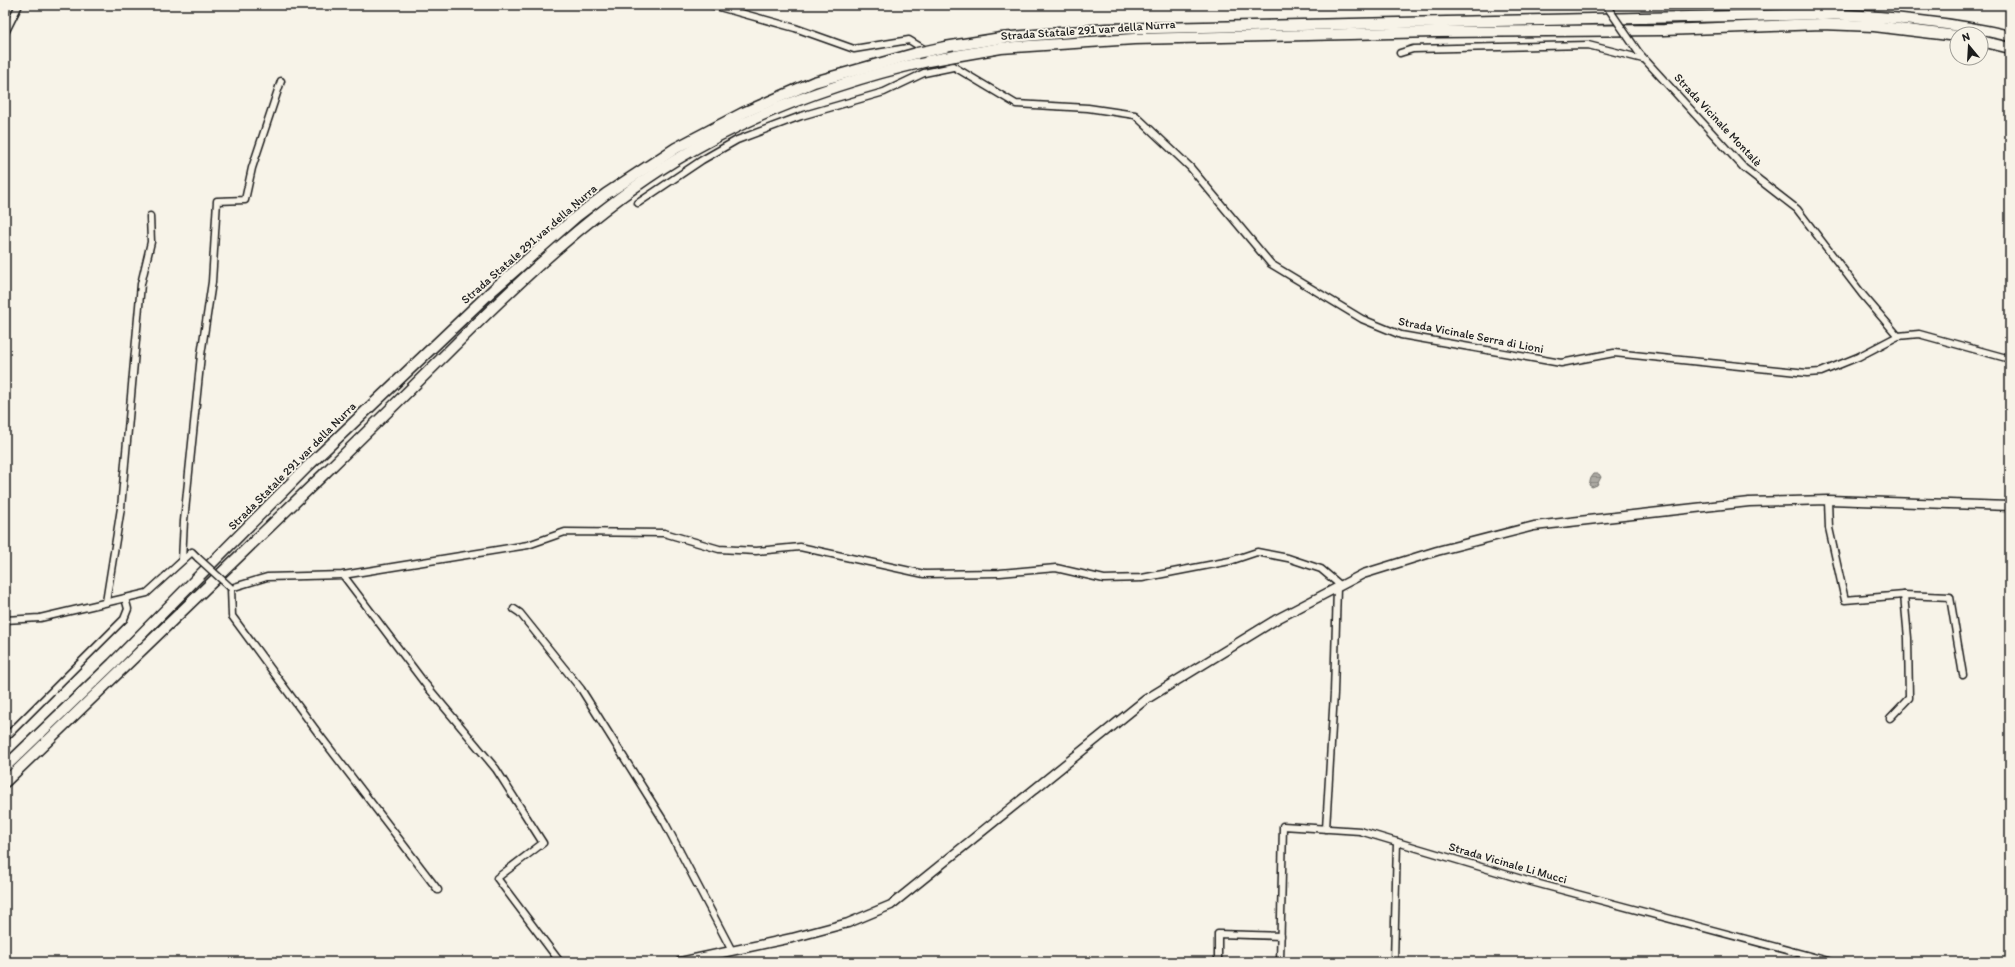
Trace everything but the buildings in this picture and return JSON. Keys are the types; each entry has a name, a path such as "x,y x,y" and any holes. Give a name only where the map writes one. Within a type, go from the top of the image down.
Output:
{"highway":[{"name":"Strada Statale 291 var della Nurra","path":"5,766 112,664 308,466 494,289 577,216 606,194 676,148 743,113 814,82 917,53 1001,38 1039,34 1178,26 1829,14 1872,16 1959,25 2009,36"},
{"name":"Strada Statale 291 var della Nurra","path":"5,782 322,476 503,298 569,238 673,161 749,122 812,95 862,77 955,56 1017,47 1134,39 1435,32 1664,30 1822,24 1874,26 1949,35"},
{"path":"1989,43 2008,47"}],"street":[{"path":"5,33 19,5"},
{"name":"Strada Vicinale Serra di Lioni","path":"712,5 795,28 854,49 909,40 1016,104 1088,108 1135,115 1190,167 1271,264 1362,319 1401,335 1560,363 1614,353 1807,373 1821,372 1858,357 1898,336 1919,334 2010,359"},
{"name":"Strada Vicinale Montalè","path":"1606,5 1644,59 1744,168 1796,210 1862,294 1898,336"},
{"path":"1400,53 1413,49 1588,45 1644,59"},
{"path":"638,203 702,160 737,140 801,116 884,92 924,73 953,66"},
{"path":"182,560 184,521 200,355 212,282 216,201 245,200 252,168 281,82"},
{"path":"106,602 121,508 141,284 151,242 150,216"},
{"path":"1828,500 1829,528 1845,600 1904,595 1951,598 1963,675"},
{"path":"680,962 848,923 891,905 1145,700 1277,619 1363,574 1437,551 1534,526 1749,502 1828,500 2010,506"},
{"path":"231,588 268,577 342,575 528,545 565,532 664,532 719,550 756,552 800,547 924,574 1000,573 1056,568 1104,579 1142,578 1230,561 1258,552 1288,558 1320,569 1338,586 1334,693 1326,828"},
{"path":"5,620 40,618 147,593 192,552 231,588 232,616 316,730 438,890"},
{"path":"342,575 426,685 496,769 542,843 497,878 560,962"},
{"path":"1890,718 1909,698 1908,638 1904,595"},
{"path":"5,738 124,619 128,609 125,598"},
{"path":"514,609 520,613 581,689 665,823 732,951"},
{"name":"Strada Vicinale Li Mucci","path":"1280,962 1283,826 1360,831 1528,881 1832,962"},
{"path":"1394,962 1398,842"},
{"path":"1218,962 1218,934 1281,936"}],"shaded area":[{"path":"1594,474 1599,474 1601,477 1597,485 1592,487 1589,485"}]}
